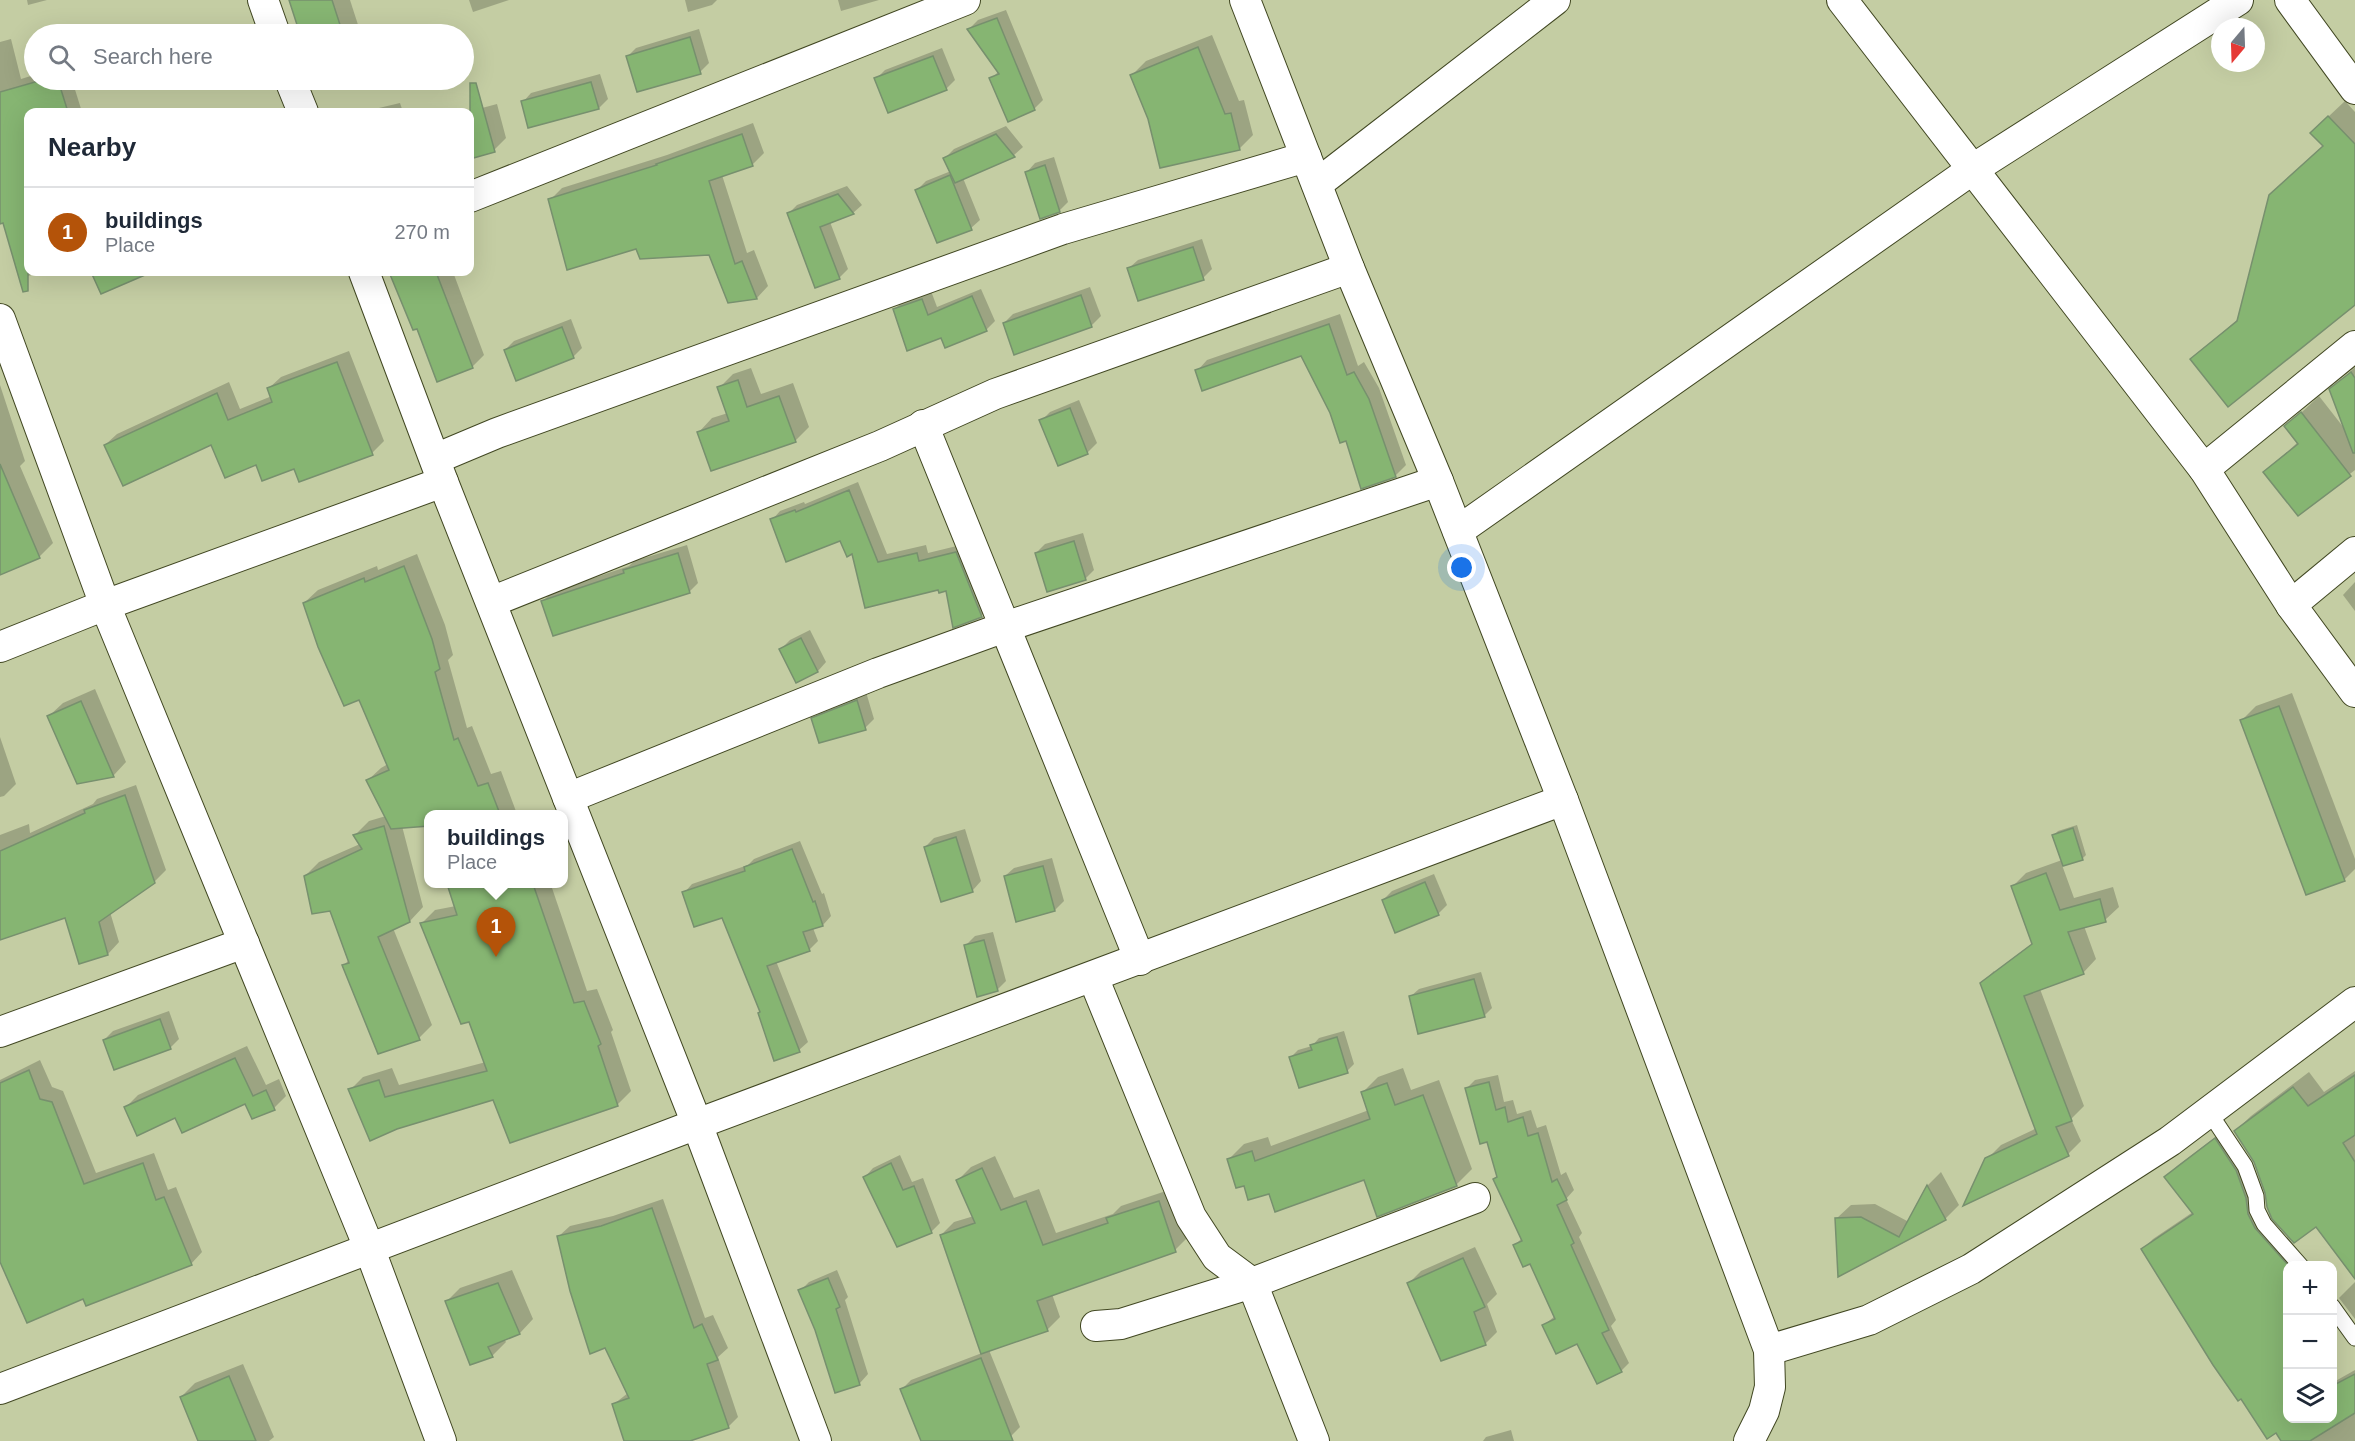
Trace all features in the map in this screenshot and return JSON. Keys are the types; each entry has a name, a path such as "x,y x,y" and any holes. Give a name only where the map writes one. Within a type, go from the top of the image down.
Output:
{"street":[{"path":"263,0 271,24"},
{"path":"474,195 965,0"},
{"path":"1245,0 1349,268 1438,481 1563,800 1769,1350 1770,1387 1764,1411 1749,1441"},
{"path":"0,647 439,470 497,433 1063,229 1312,171 1555,0"},
{"path":"1842,0 2204,469 2291,605 2355,692"},
{"path":"1458,531 1973,169 2238,0"},
{"path":"2290,0 2355,89"},
{"path":"294,90 301,108"},
{"path":"491,602 880,446 995,394 1349,268"},
{"path":"366,276 439,470 697,1124 816,1441"},
{"path":"0,319 105,604 370,1250 441,1441"},
{"path":"2204,469 2355,346"},
{"path":"923,425 1140,960"},
{"path":"568,798 878,672 1438,481"},
{"path":"2291,605 2355,552"},
{"path":"0,1389 697,1124 1563,800"},
{"path":"0,1032 244,943"},
{"path":"1094,977 1191,1217 1217,1257 1252,1283 1314,1441"},
{"path":"1769,1350 1869,1320 1971,1269 2170,1141 2355,1002"},
{"path":"1096,1326 1121,1324 1252,1283 1474,1198"}],"lane":[{"path":"2209,1112 2245,1166 2256,1196 2257,1210 2264,1224 2297,1261"},
{"path":"2337,1313 2355,1338"}],"building":[{"path":"289,0 332,0 340,24 297,24"},
{"path":"997,18 1035,110 1008,122 989,78 999,74 967,29"},
{"path":"690,37 701,74 637,92 626,56"},
{"path":"1198,47 1225,114 1231,113 1240,150 1160,168 1148,119 1130,75"},
{"path":"933,56 947,90 888,113 874,78"},
{"path":"591,82 599,109 528,128 521,101"},
{"path":"474,83 476,83 495,152 474,158 474,108 470,108 470,90 474,90"},
{"path":"24,85 24,90 61,90 67,108 24,108 24,276 28,276 28,291 23,292 3,223 0,224 0,92"},
{"path":"2328,116 2355,144 2355,305 2228,407 2190,359 2237,321 2269,195 2323,146 2310,133"},
{"path":"742,134 753,166 709,181 735,264 742,261 757,299 728,303 709,255 640,259 636,249 567,270 548,199 657,165"},
{"path":"996,134 1015,157 955,183 943,158"},
{"path":"1045,165 1060,212 1040,219 1025,172"},
{"path":"950,175 972,230 937,243 915,190"},
{"path":"838,194 854,214 820,227 840,279 815,288 787,213"},
{"path":"1193,247 1204,280 1138,301 1127,268"},
{"path":"93,276 143,276 101,294"},
{"path":"391,276 438,276 473,368 437,382 417,329 413,330"},
{"path":"1081,295 1092,327 1014,355 1003,323"},
{"path":"972,296 987,331 945,348 941,338 907,351 893,309 922,299 928,315"},
{"path":"1329,324 1347,375 1354,372 1369,399 1396,477 1361,489 1346,441 1340,443 1330,413 1301,356 1202,391 1195,370"},
{"path":"562,327 574,358 516,381 504,350"},
{"path":"337,362 373,455 299,482 294,469 262,481 256,465 225,478 211,445 123,486 104,445 217,393 228,420 272,402 267,388"},
{"path":"2351,372 2355,378 2355,453 2353,453 2329,389"},
{"path":"738,380 747,407 779,396 796,442 711,471 697,432 729,421 717,387"},
{"path":"1070,408 1088,454 1058,466 1039,420"},
{"path":"2301,412 2351,476 2298,516 2263,472 2298,444 2284,426"},
{"path":"0,464 40,558 0,575"},
{"path":"849,490 878,562 917,553 919,561 956,552 982,617 953,628 946,591 939,593 938,590 865,608 852,554 847,557 840,541 786,562 770,519 795,510 796,512"},
{"path":"1074,541 1086,580 1047,592 1035,553"},
{"path":"678,553 690,593 553,636 541,601 624,573 623,570"},
{"path":"404,566 432,639 440,669 435,672 454,740 458,738 478,786 488,783 498,810 424,810 424,826 391,829 366,780 389,770 359,700 344,706 318,647 303,603 364,578 365,582"},
{"path":"801,638 818,672 796,683 779,649"},
{"path":"857,700 866,730 819,743 811,718"},
{"path":"81,701 114,777 77,784 47,716"},
{"path":"2279,706 2345,881 2306,895 2240,720"},
{"path":"125,795 155,883 99,922 108,955 79,964 65,918 0,940 0,851 85,813 84,810"},
{"path":"384,826 410,922 378,937 420,1040 378,1054 342,965 349,963 330,911 312,914 304,876 362,849 353,835"},
{"path":"2073,828 2083,860 2063,866 2052,835"},
{"path":"956,837 973,892 941,902 924,847"},
{"path":"792,849 813,902 815,901 823,926 803,932 810,951 767,966 800,1052 774,1061 758,1013 760,1012 722,918 694,927 682,892 745,871 744,867"},
{"path":"1043,866 1055,911 1016,922 1004,876"},
{"path":"2046,873 2060,910 2100,899 2106,922 2068,932 2084,974 2024,996 2072,1121 2056,1127 2069,1156 1963,1206 1985,1158 2037,1134 1980,983 2032,944 2011,886"},
{"path":"1425,882 1439,915 1395,933 1382,900"},
{"path":"448,888 534,888 574,1003 584,1001 601,1044 598,1046 618,1106 510,1143 493,1100 397,1129 370,1141 348,1089 379,1080 385,1097 487,1071 469,1022 461,1024 420,923 457,915"},
{"path":"984,940 998,991 977,997 964,945"},
{"path":"1474,979 1485,1017 1418,1034 1409,996"},
{"path":"160,1019 171,1049 114,1070 103,1040"},
{"path":"1337,1037 1348,1073 1299,1088 1289,1057 1312,1050 1310,1045"},
{"path":"235,1058 253,1096 266,1090 275,1110 252,1119 245,1104 182,1133 175,1118 137,1136 124,1107"},
{"path":"29,1070 40,1099 52,1102 84,1184 143,1163 156,1200 164,1197 192,1265 86,1306 83,1299 27,1323 0,1262 0,1083"},
{"path":"2355,1075 2355,1135 2343,1143 2355,1162 2355,1279 2316,1227 2294,1243 2272,1219 2254,1162 2234,1131 2293,1087 2308,1106"},
{"path":"1489,1082 1496,1110 1505,1107 1508,1122 1523,1117 1528,1136 1538,1133 1552,1182 1557,1179 1567,1200 1557,1205 1574,1243 1571,1245 1609,1330 1602,1333 1622,1372 1597,1384 1577,1344 1556,1354 1542,1325 1555,1319 1530,1264 1523,1267 1513,1245 1522,1241 1493,1179 1497,1177 1487,1142 1480,1144 1465,1088"},
{"path":"1387,1083 1395,1105 1423,1095 1457,1186 1377,1217 1364,1180 1275,1212 1269,1194 1248,1200 1244,1186 1236,1188 1227,1159 1252,1151 1255,1161 1370,1119 1361,1092"},
{"path":"2215,1138 2236,1170 2246,1198 2248,1214 2255,1228 2284,1261 2283,1423 2337,1423 2337,1383 2355,1374 2355,1413 2310,1441 2281,1441 2276,1433 2267,1439 2241,1399 2238,1401 2213,1365 2141,1249 2193,1214 2164,1177"},
{"path":"891,1163 903,1190 914,1186 932,1233 897,1247 863,1177"},
{"path":"982,1168 1001,1210 1026,1201 1043,1245 1108,1223 1106,1218 1159,1201 1176,1252 1037,1301 1048,1331 981,1354 940,1235 975,1223 956,1180"},
{"path":"1927,1185 1946,1220 1838,1277 1835,1218 1861,1217 1899,1237"},
{"path":"652,1208 694,1328 702,1324 718,1360 707,1364 729,1428 690,1441 624,1441 612,1404 629,1398 605,1348 590,1354 570,1291 557,1236 601,1226"},
{"path":"1463,1258 1485,1307 1474,1312 1486,1345 1441,1361 1407,1283"},
{"path":"828,1278 840,1307 836,1309 860,1385 835,1393 815,1330 798,1290"},
{"path":"498,1283 520,1334 488,1347 493,1357 470,1365 445,1301"},
{"path":"981,1358 1013,1441 921,1441 900,1389"},
{"path":"229,1376 256,1441 198,1441 180,1397"}],"place":[{"name":"buildings","path":"496,957"}]}
